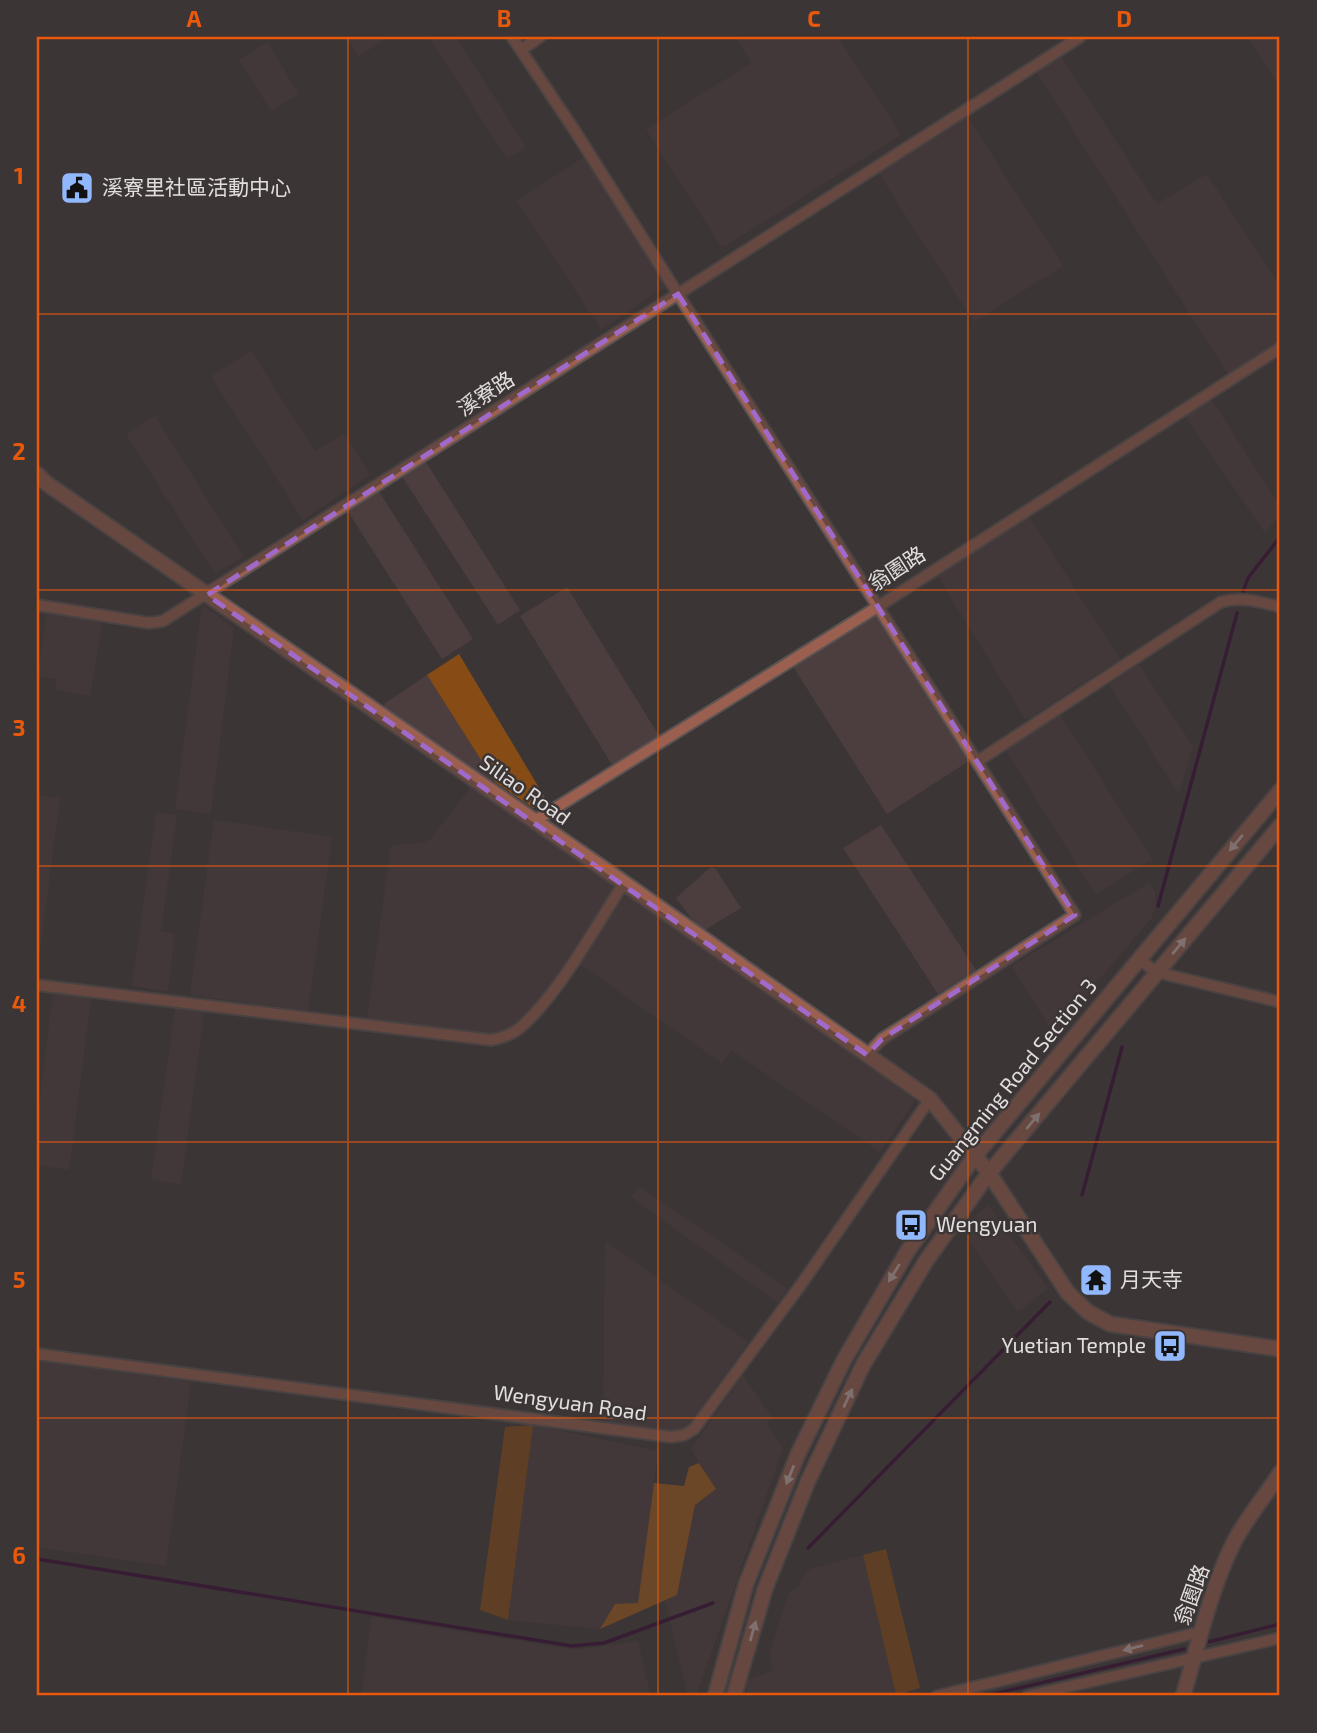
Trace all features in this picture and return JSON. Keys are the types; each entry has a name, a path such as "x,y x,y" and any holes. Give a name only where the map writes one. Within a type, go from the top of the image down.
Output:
{"street":[{"path":"512,37 575,131 1075,915 882,1039 867,1055"},
{"path":"521,50 540,37"},
{"name":"溪寮路","path":"37,605 149,622 163,621 1080,37"},
{"name":"翁園路","path":"533,822 879,606 1280,348"},
{"name":"Siliao Road","path":"37,474 930,1099 989,1173"},
{"path":"978,761 1221,602 1232,598 1280,607"},
{"name":"Guangming Road Section 3","path":"715,1696 746,1584 798,1454 844,1360 907,1252 974,1157 1280,791"},
{"name":"Guangming Road Section 3","path":"734,1696 765,1589 808,1480 863,1365 926,1261 989,1173 1280,826"},
{"path":"37,985 491,1040 505,1037 519,1028 540,1005 564,974 624,883"},
{"path":"1139,959 1156,972 1280,1002"},
{"name":"Wengyuan Road","path":"37,1354 671,1437 684,1435 694,1429 800,1286 930,1099"},
{"path":"989,1173 1068,1293 1088,1312 1110,1324 1280,1349"},
{"name":"翁園路","path":"1280,1473 1232,1546 1200,1632 1194,1659 1280,1638"},
{"path":"937,1696 1200,1632"},
{"path":"1028,1696 1194,1659 1183,1696"}],"highlighted area":[{"path":"678,294 1075,915 882,1039 867,1055 207,595"}],"shaded area":[{"path":"347,37 389,37 359,56"},
{"path":"429,37 456,37 526,147 507,159"},
{"path":"838,37 901,135 722,248 646,129 751,63 737,39"},
{"path":"1248,37 1280,37 1280,87"},
{"path":"267,42 299,94 271,111 239,60"},
{"path":"1060,56 1157,204 1207,174 1280,287 1280,340 1228,374 1035,70"},
{"path":"967,116 1063,266 974,322 878,172"},
{"path":"587,155 666,281 666,286 601,330 517,201"},
{"path":"251,351 315,451 344,434 370,475 303,520 211,376"},
{"path":"1209,396 1280,506 1280,514 1265,533 1183,413"},
{"path":"155,416 243,557 215,573 126,435"},
{"path":"424,459 520,610 498,625 401,475"},
{"path":"378,490 473,639 442,659 347,510"},
{"path":"1027,514 1120,659 1026,720 935,572"},
{"path":"567,587 661,739 614,768 520,616"},
{"path":"202,605 234,628 211,814 175,809"},
{"path":"876,611 972,759 887,814 792,665"},
{"path":"47,613 103,621 90,696 55,690 57,679 37,676"},
{"path":"459,654 547,801 533,808 495,782 427,675"},
{"path":"1139,665 1193,746 1179,794 1109,684"},
{"path":"427,675 495,782 386,710 384,704"},
{"path":"1060,715 1152,859 1096,895 1006,751"},
{"path":"472,785 612,885 613,895 521,1026 499,1037 367,1020 391,845 423,843 431,839"},
{"path":"37,795 60,798 37,973"},
{"path":"156,812 177,815 161,931 175,934 168,991 132,986"},
{"path":"214,820 332,837 308,1011 190,995"},
{"path":"881,825 976,970 938,994 843,848"},
{"path":"711,867 715,868 741,908 705,930 694,922 676,898"},
{"path":"1149,883 1155,891 1156,906 1151,919 1053,1033 1012,966"},
{"path":"627,896 911,1095 914,1102 880,1152 731,1050 722,1063 578,963 622,899"},
{"path":"92,991 69,1170 37,1165 37,1120 53,992"},
{"path":"176,1002 205,1006 181,1184 151,1180"},
{"path":"639,1186 787,1288 778,1303 631,1197"},
{"path":"988,1205 1048,1288 1018,1312 967,1238 964,1228"},
{"path":"605,1241 748,1342 684,1431 678,1433 603,1421"},
{"path":"37,1360 191,1382 166,1566 37,1547"},
{"path":"743,1375 773,1419 766,1424 783,1448 696,1696 688,1696 665,1601 677,1595 695,1505 716,1489 691,1449"},
{"path":"533,1425 658,1451 638,1603 615,1604 600,1629 508,1620"},
{"path":"533,1425 508,1620 480,1610 505,1427"},
{"path":"699,1463 716,1489 695,1505 677,1595 600,1629 615,1604 638,1603 654,1483 684,1486 689,1467"},
{"path":"886,1549 920,1688 896,1695 863,1555"},
{"path":"863,1555 896,1695 746,1696 747,1680 772,1671 770,1652 789,1592 798,1588 810,1569"},
{"path":"371,1617 577,1650 638,1641 651,1696 362,1696"}],"waterway":[{"path":"1243,592 1248,578 1280,537"},
{"path":"1158,906 1237,613"},
{"path":"1082,1195 1122,1047"},
{"path":"808,1548 1050,1302"},
{"path":"37,1559 572,1646 604,1643 713,1603"},
{"path":"1208,1642 1280,1624"},
{"path":"985,1696 1184,1649"}],"place":[{"name":"溪寮里社區活動中心","path":"77,188"},
{"name":"Wengyuan","path":"911,1225"},
{"name":"月天寺","path":"1096,1280"},
{"name":"Yuetian Temple","path":"1170,1346"}]}
